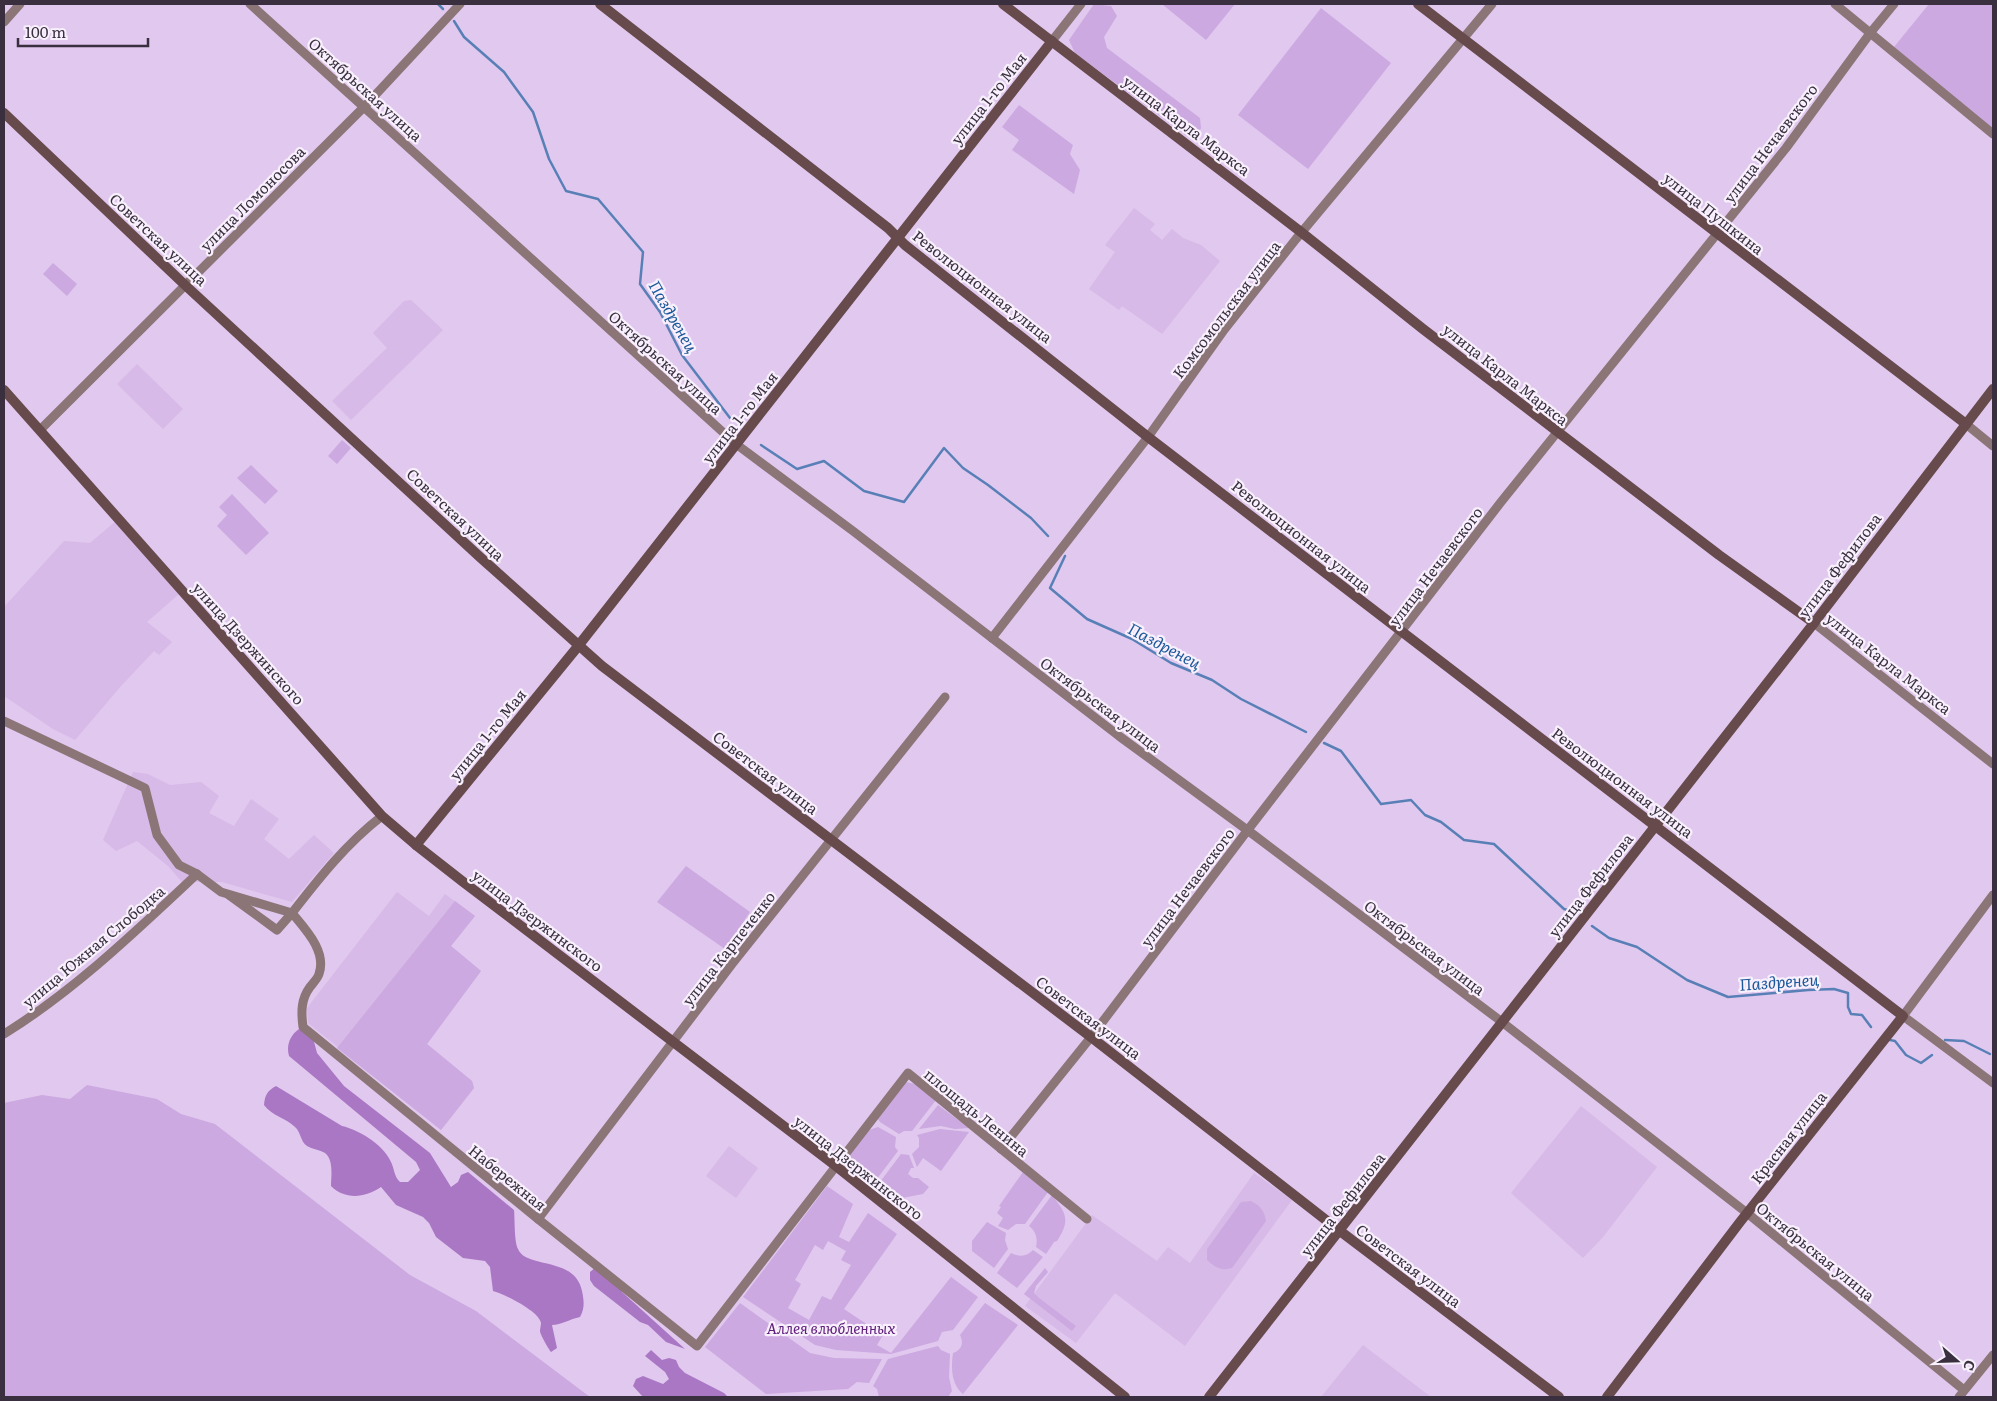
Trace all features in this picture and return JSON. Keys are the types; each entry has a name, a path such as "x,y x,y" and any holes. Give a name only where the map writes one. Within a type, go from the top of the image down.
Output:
{"main road":[{"name":"Революционная улица","path":"600,4 1148,436 1903,1016"},
{"name":"улица Карла Маркса","path":"1003,4 1301,232 1423,329 1720,555 1814,623"},
{"name":"улица Пушкина","path":"1418,4 1966,424"},
{"name":"улица 1-го Мая","path":"416,845 579,645 1052,41"},
{"name":"Советская улица","path":"4,112 185,285 481,558 602,666 1091,1037 1340,1231 1559,1397"},
{"name":"улица Фефилова","path":"1209,1397 1814,623 1993,389"},
{"name":"улица Дзержинского","path":"4,390 382,816 416,845 836,1166 1125,1397"},
{"name":"Красная улица","path":"1607,1397 1747,1213 1903,1016"}],"street":[{"path":"4,22 20,4"},
{"name":"Октябрьская улица","path":"250,4 365,106 736,444 1119,736 1502,1022 1747,1213 1962,1394"},
{"name":"улица Ломоносова","path":"40,430 365,106 460,4"},
{"name":"улица 1-го Мая","path":"1052,41 1081,4"},
{"name":"Комсомольская улица","path":"992,638 1148,436 1224,330 1301,232 1492,4"},
{"path":"1835,4 1993,134"},
{"name":"улица Нечаевского","path":"1001,1149 1091,1037 1501,502 1786,148 1871,32 1894,4"},
{"name":"улица Пушкина","path":"1966,424 1993,446"},
{"name":"улица Карла Маркса","path":"1814,623 1993,764"},
{"name":"улица Карпеченко","path":"538,1219 830,840 945,697"},
{"path":"4,720 145,788 157,835 178,865 198,874 221,892 292,913"},
{"path":"229,895 277,930 336,857 382,816"},
{"name":"улица Южная Слободка","path":"4,1034 35,1014 127,939 198,874"},
{"name":"Красная улица","path":"1903,1016 1993,895"},
{"name":"Набережная","path":"292,913 313,939 320,958 320,974 304,995 301,1013 303,1027 697,1346"},
{"name":"Революционная улица","path":"1903,1016 1993,1083"},
{"name":"площадь Ленина","path":"697,1346 908,1073 1087,1219"},
{"path":"1962,1394 1993,1355"}],"shaded area":[{"path":"1134,208 1155,224 1150,230 1162,240 1172,229 1183,238 1201,245 1220,261 1162,334 1122,306 1119,310 1089,289 1115,252 1105,245"},
{"path":"411,300 443,330 351,420 332,401 387,348 373,333 404,301"},
{"path":"137,364 183,409 163,429 117,384"},
{"path":"116,521 180,593 147,622 172,642 159,655 154,651 75,740 53,729 4,696 4,607 64,541 90,543"},
{"path":"133,772 148,774 170,785 201,782 219,796 209,813 234,826 251,799 279,819 264,839 289,859 314,835 334,853 292,902 222,882 182,882 168,866 137,841 116,851 103,840"},
{"path":"397,892 429,916 445,894 475,916 451,946 481,971 427,1044 472,1081 474,1088 441,1130 308,1023 307,1008"},
{"path":"299,1029 307,1032 313,1038 317,1053 344,1086 430,1153 451,1187 458,1182 461,1175 468,1172 514,1210 516,1241 518,1249 523,1255 570,1272 578,1280 583,1295 583,1311 580,1317 552,1325 557,1348 551,1352 540,1333 541,1323 539,1318 534,1313 512,1299 493,1291 490,1267 485,1261 463,1258 436,1237 429,1223 423,1217 396,1205 381,1187 375,1191 355,1196 342,1194 337,1191 331,1186 331,1169 328,1156 307,1146 295,1127 267,1109 264,1105 265,1099 270,1090 276,1086 342,1126 363,1134 376,1143 382,1148 392,1163 396,1177 400,1182 408,1182 420,1170 416,1162 289,1056 288,1048 290,1041 293,1034"},
{"path":"1581,1106 1657,1167 1603,1237 1583,1258 1511,1193"},
{"path":"729,1146 758,1168 736,1198 706,1176"},
{"path":"1254,1173 1292,1200 1185,1346 1115,1293 1076,1343 1025,1306 1092,1215 1157,1261 1168,1247 1190,1263"},
{"path":"596,1267 615,1277 622,1292 685,1349 666,1342 648,1325 640,1322 594,1286 590,1280 590,1272"},
{"path":"1363,1345 1431,1397 1321,1397"},
{"path":"651,1350 662,1360 669,1358 676,1360 679,1367 685,1373 724,1393 728,1397 643,1397 633,1386 636,1379 643,1376 663,1384 669,1379 665,1372 645,1356"}],"green space":[{"path":"1094,4 1111,6 1117,16 1104,37 1107,48 1200,118 1201,128 1196,138 1188,137 1075,53 1069,40"},
{"path":"1162,4 1235,4 1206,40"},
{"path":"1929,4 1993,4 1993,129 1894,47"},
{"path":"1321,8 1391,63 1308,169 1238,115"},
{"path":"1019,105 1073,145 1070,154 1080,170 1074,194 1012,150 1019,140 1002,127"},
{"path":"53,263 77,284 67,296 43,274"},
{"path":"342,440 351,448 337,464 328,456"},
{"path":"251,465 278,491 265,504 237,478"},
{"path":"232,494 269,533 246,555 217,526 227,515 219,507"},
{"path":"686,866 750,912 725,949 657,902"},
{"path":"455,901 475,916 451,946 481,971 427,1044 472,1081 474,1088 441,1130 337,1048"},
{"path":"906,1082 915,1084 936,1100 912,1131 904,1131 899,1134 877,1118"},
{"path":"87,1085 157,1099 181,1114 215,1124 410,1275 476,1311 590,1397 4,1397 4,1103 42,1095 70,1099"},
{"path":"938,1105 969,1128 955,1129 941,1126 919,1129"},
{"path":"878,1127 896,1137 895,1147 898,1151 876,1180 846,1157 866,1131"},
{"path":"940,1129 969,1132 941,1171 923,1158 917,1167 912,1154 919,1147 917,1135"},
{"path":"901,1154 909,1155 914,1168 911,1168 908,1174 913,1178 918,1178 929,1187 923,1194 902,1198 880,1182"},
{"path":"1023,1172 1048,1192 1025,1224 1016,1224 1008,1230 998,1226 1003,1218 997,1213 1001,1207 999,1206"},
{"name":"Аллея влюбленных","path":"827,1186 853,1204 839,1237 849,1242 868,1213 897,1234 844,1309 883,1335 877,1345 891,1353 951,1277 978,1297 953,1330 942,1332 938,1341 891,1354 836,1350 815,1345 743,1297","holes":["828,1241 846,1251 841,1260 851,1265 831,1300 822,1296 809,1320 788,1308 801,1284 795,1280 815,1245 823,1250"]},
{"path":"1052,1195 1061,1207 1065,1222 1057,1241 1054,1242 1046,1254 1036,1247 1036,1235 1029,1226"},
{"path":"1251,1201 1262,1209 1266,1221 1232,1268 1222,1269 1216,1267 1207,1260 1207,1249 1241,1202"},
{"path":"987,1222 1006,1233 1005,1240 1008,1249 994,1268 972,1251 972,1241"},
{"path":"1033,1250 1043,1257 1017,1288 997,1273 1011,1253 1023,1256"},
{"path":"1045,1268 1048,1272 1036,1286 1034,1293 1076,1326 1072,1331 1024,1294"},
{"name":"Аллея влюбленных","path":"740,1303 810,1353 834,1358 882,1359 869,1383 857,1382 848,1389 766,1394 705,1347"},
{"path":"985,1303 1018,1325 963,1394 954,1380 952,1369 953,1353 961,1346 960,1335"},
{"name":"Аллея влюбленных","path":"938,1346 941,1350 950,1354 949,1377 952,1391 948,1397 879,1397 877,1389 873,1386 888,1359"}],"waterway":[{"name":"Паздренец","path":"438,4 443,9"},
{"name":"Паздренец","path":"454,21 464,37 504,72 533,112 549,159 566,191 598,199 643,252 640,284 660,312 682,355 730,418"},
{"name":"Паздренец","path":"761,445 797,469 824,461 864,491 904,502 944,448 963,468 1031,518 1048,536"},
{"name":"Паздренец","path":"1065,556 1050,588 1087,619 1132,639 1171,663 1212,680 1241,699 1306,732"},
{"name":"Паздренец","path":"1324,743 1341,751 1381,804 1411,800 1425,815 1441,822 1464,840 1494,844 1564,909 1574,912"},
{"name":"Паздренец","path":"1592,926 1609,938 1637,947 1687,980 1728,997 1834,989 1848,993 1848,1007 1851,1014 1862,1015 1871,1027"},
{"name":"Паздренец","path":"1890,1040 1895,1041 1906,1055 1921,1063 1932,1055"},
{"name":"Паздренец","path":"1945,1040 1964,1041 1990,1054"}]}
